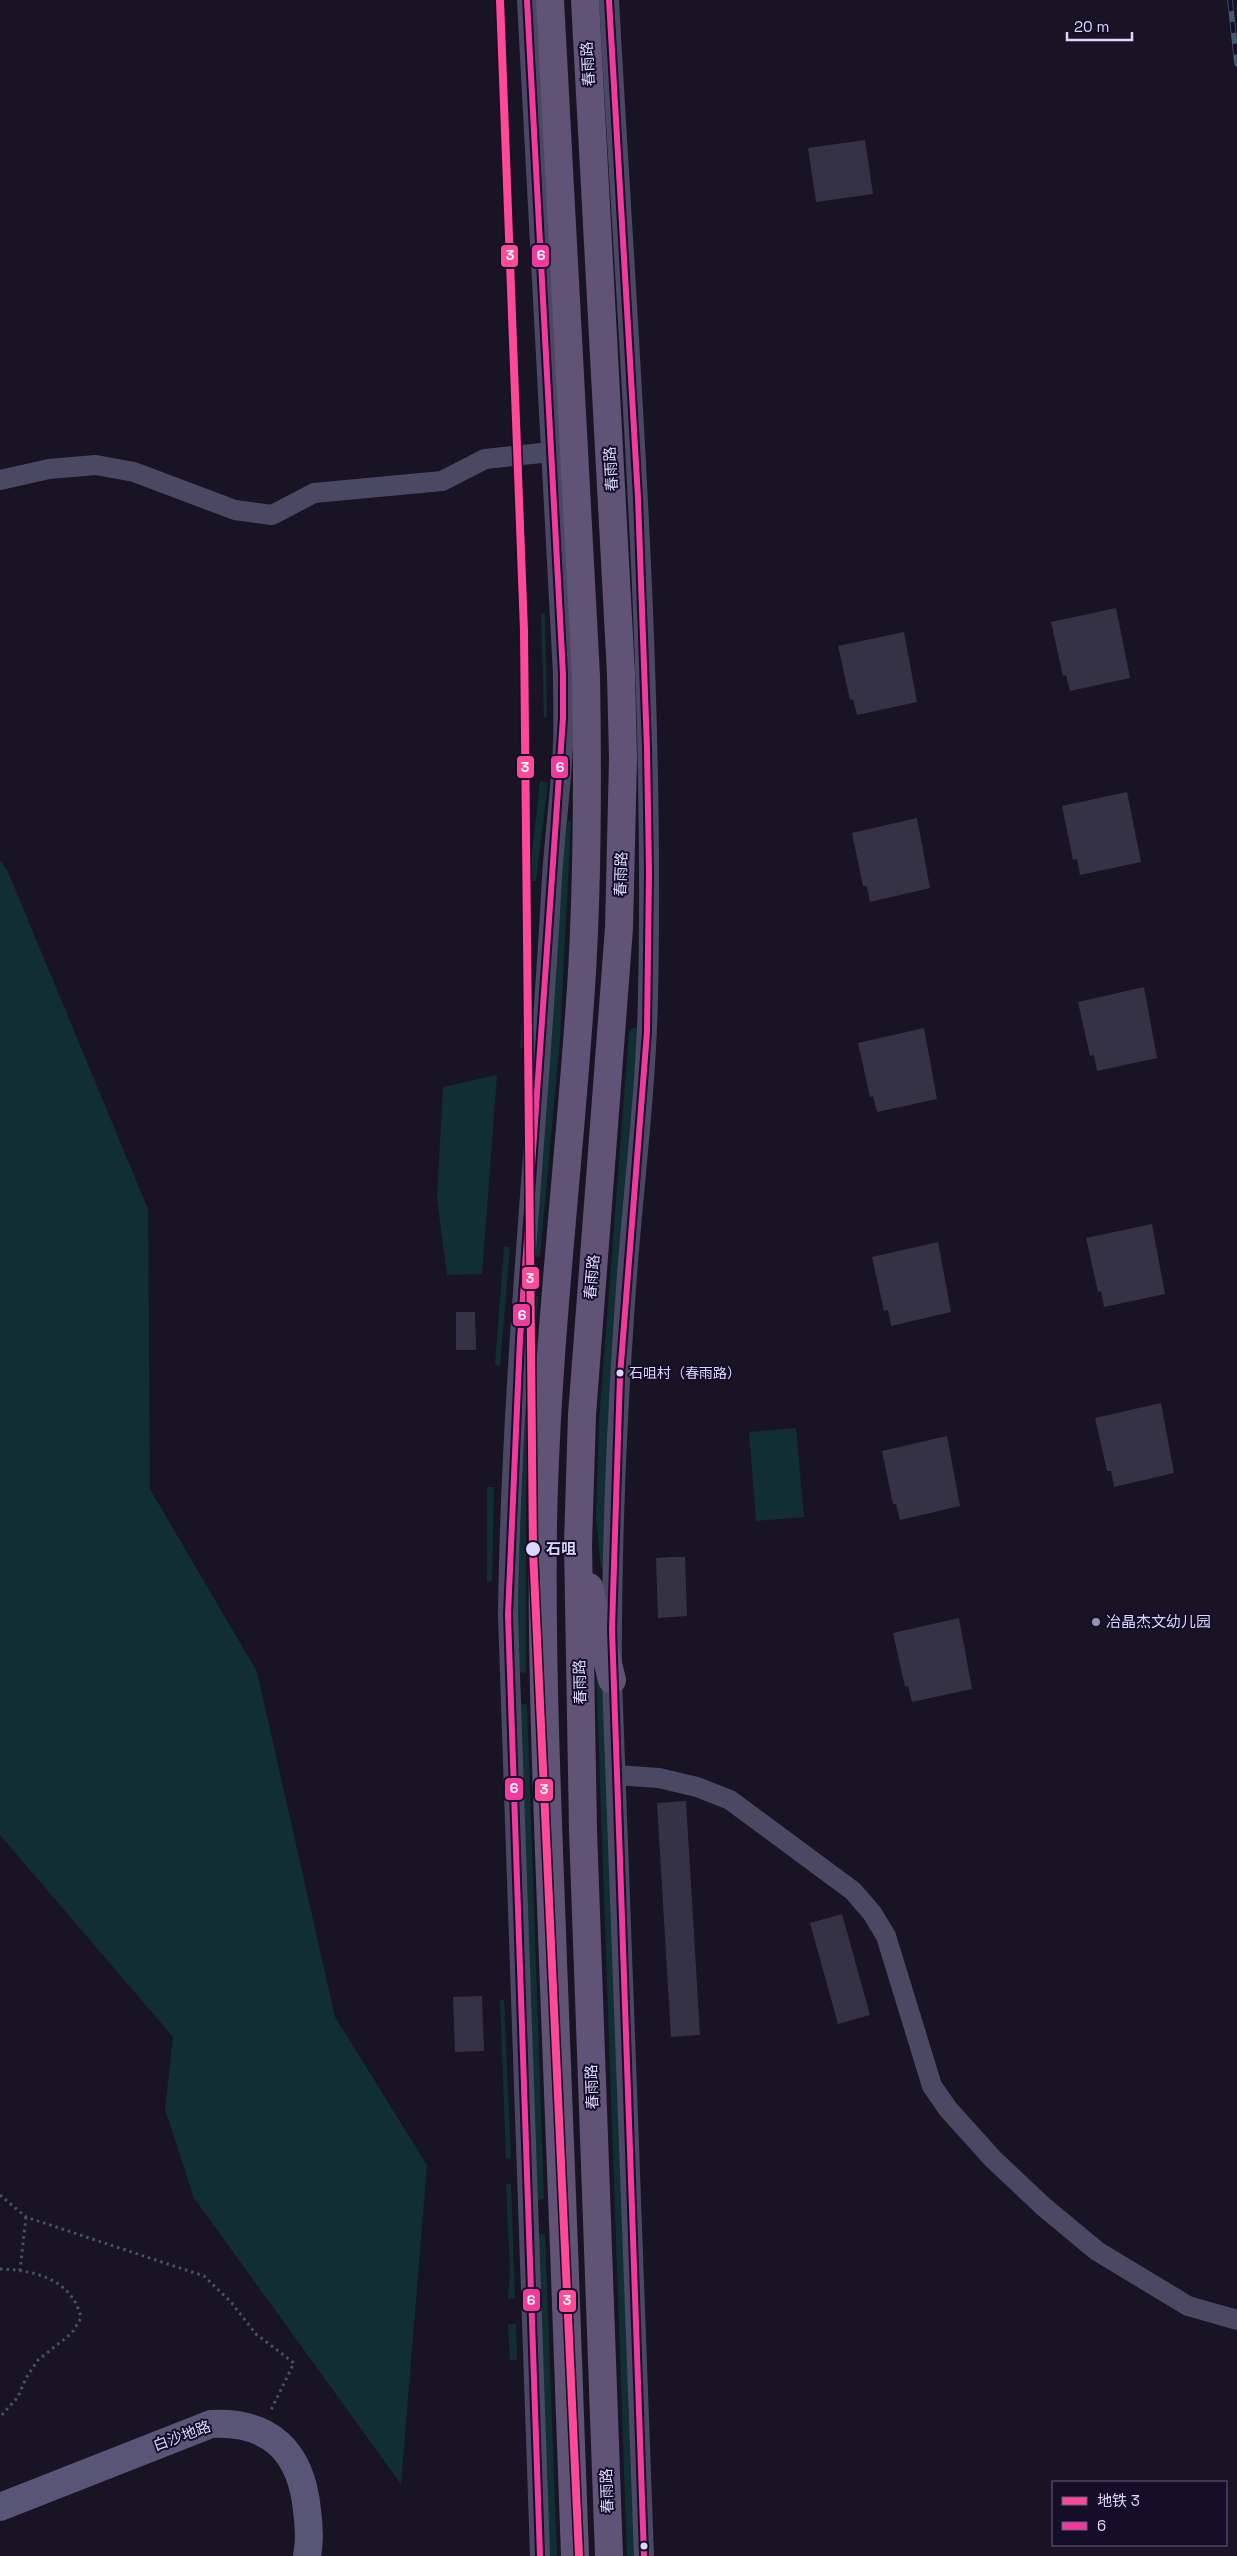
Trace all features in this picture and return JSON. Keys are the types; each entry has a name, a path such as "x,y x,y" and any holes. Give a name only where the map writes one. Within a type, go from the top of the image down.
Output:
{"main road":[{"path":"550,0 586,676 588,760 587,845 581,995 557,1285 543,1525 548,1815 575,2556"},
{"name":"春雨路","path":"585,0 621,674 623,759 622,844 615,994 582,1415 578,1544 584,1849 609,2556"},
{"path":"578,1544 612,1680"}],"street":[{"path":"526,0 563,674 563,745 554,852 542,1053 518,1342 509,1525 508,1616 540,2556"},
{"path":"609,0 644,660 647,1032 616,1425 612,1590 612,1680 644,2556"},
{"path":"0,480 49,469 96,465 134,472 235,510 272,515 314,493 442,481 485,459 551,452"},
{"path":"616,1775 659,1778 697,1787 730,1800 853,1891 872,1913 886,1936 932,2086 948,2109 992,2159 1044,2207 1097,2251 1188,2306 1237,2320"},
{"name":"白沙地路","path":"0,2507 211,2424 233,2423 260,2431 275,2438 291,2455 302,2477 309,2524 307,2556"}],"path":[{"path":"0,2195 26,2217 204,2276 231,2302 256,2334 294,2363 260,2431"},
{"path":"20,2271 26,2217"},
{"path":"0,2270 20,2271 56,2280 69,2293 78,2306 80,2318 72,2333 38,2360 26,2378 18,2397 0,2417"}],"green space":[{"path":"545,613 547,717 544,717 541,614"},
{"path":"540,781 548,783 536,881 529,881"},
{"path":"568,821 571,821 560,1039 540,1257 531,1256 561,865"},
{"path":"0,860 8,872 148,1209 150,1489 257,1672 335,2017 427,2165 401,2484 194,2198 165,2109 173,2037 0,1835"},
{"path":"524,951 532,957 526,1045 520,1049 525,990"},
{"path":"633,1028 638,1028 605,1567 601,1568 596,1519 599,1421 629,1032"},
{"path":"497,1075 482,1274 447,1275 437,1199 443,1087"},
{"path":"504,1247 510,1247 500,1366 495,1365"},
{"path":"529,1296 538,1296 526,1487 526,1673 518,1672 517,1581"},
{"path":"796,1428 804,1517 756,1521 749,1432"},
{"path":"487,1487 494,1487 492,1581 487,1582"},
{"path":"596,1668 607,1708 638,2556 627,2556"},
{"path":"527,1704 544,2199 532,2201 516,1705"},
{"path":"500,2000 504,2000 511,2158 506,2159"},
{"path":"506,2184 511,2184 515,2298 508,2299 510,2270"},
{"path":"545,2234 557,2556 545,2556 533,2235"},
{"path":"508,2324 516,2324 517,2360 510,2360"}],"building":[{"path":"865,140 873,194 816,202 808,148"},
{"path":"1116,608 1130,678 1070,691 1066,675 1063,676 1051,622"},
{"path":"904,632 917,702 857,715 853,699 850,700 838,646"},
{"path":"1127,792 1141,862 1080,875 1077,859 1073,860 1062,806"},
{"path":"917,818 930,888 870,902 867,886 863,886 852,833"},
{"path":"1144,987 1157,1058 1097,1071 1094,1055 1090,1056 1078,1002"},
{"path":"924,1028 937,1099 877,1112 873,1096 870,1097 858,1043"},
{"path":"1152,1224 1165,1294 1104,1307 1101,1291 1098,1292 1086,1238"},
{"path":"938,1242 951,1312 891,1326 888,1310 884,1311 872,1257"},
{"path":"456,1312 475,1312 476,1350 456,1350"},
{"path":"1161,1403 1174,1473 1114,1487 1111,1471 1107,1471 1095,1418"},
{"path":"947,1436 960,1506 900,1520 896,1504 893,1504 882,1451"},
{"path":"685,1557 687,1616 658,1618 656,1558"},
{"path":"959,1618 972,1689 912,1702 908,1686 905,1687 893,1633"},
{"path":"686,1801 700,2035 671,2037 657,1803"},
{"path":"842,1914 870,2015 838,2024 810,1923"},
{"path":"482,1996 484,2051 455,2052 453,1997"}],"railway":[{"path":"1230,0 1237,64"}],"metro line":[{"name":"3","path":"500,0 524,631 533,1550 579,2556"}],"transit line":[{"name":"6","path":"527,0 563,674 563,718 520,1339 508,1615 540,2556"},
{"name":"6","path":"609,0 638,498 647,748 649,872 647,1032 620,1376 612,1629 644,2556"}],"place":[{"name":"石咀村（春雨路）","path":"620,1373"},
{"name":"石咀","path":"533,1549"},
{"name":"冶晶杰文幼儿园","path":"1096,1622"}]}
